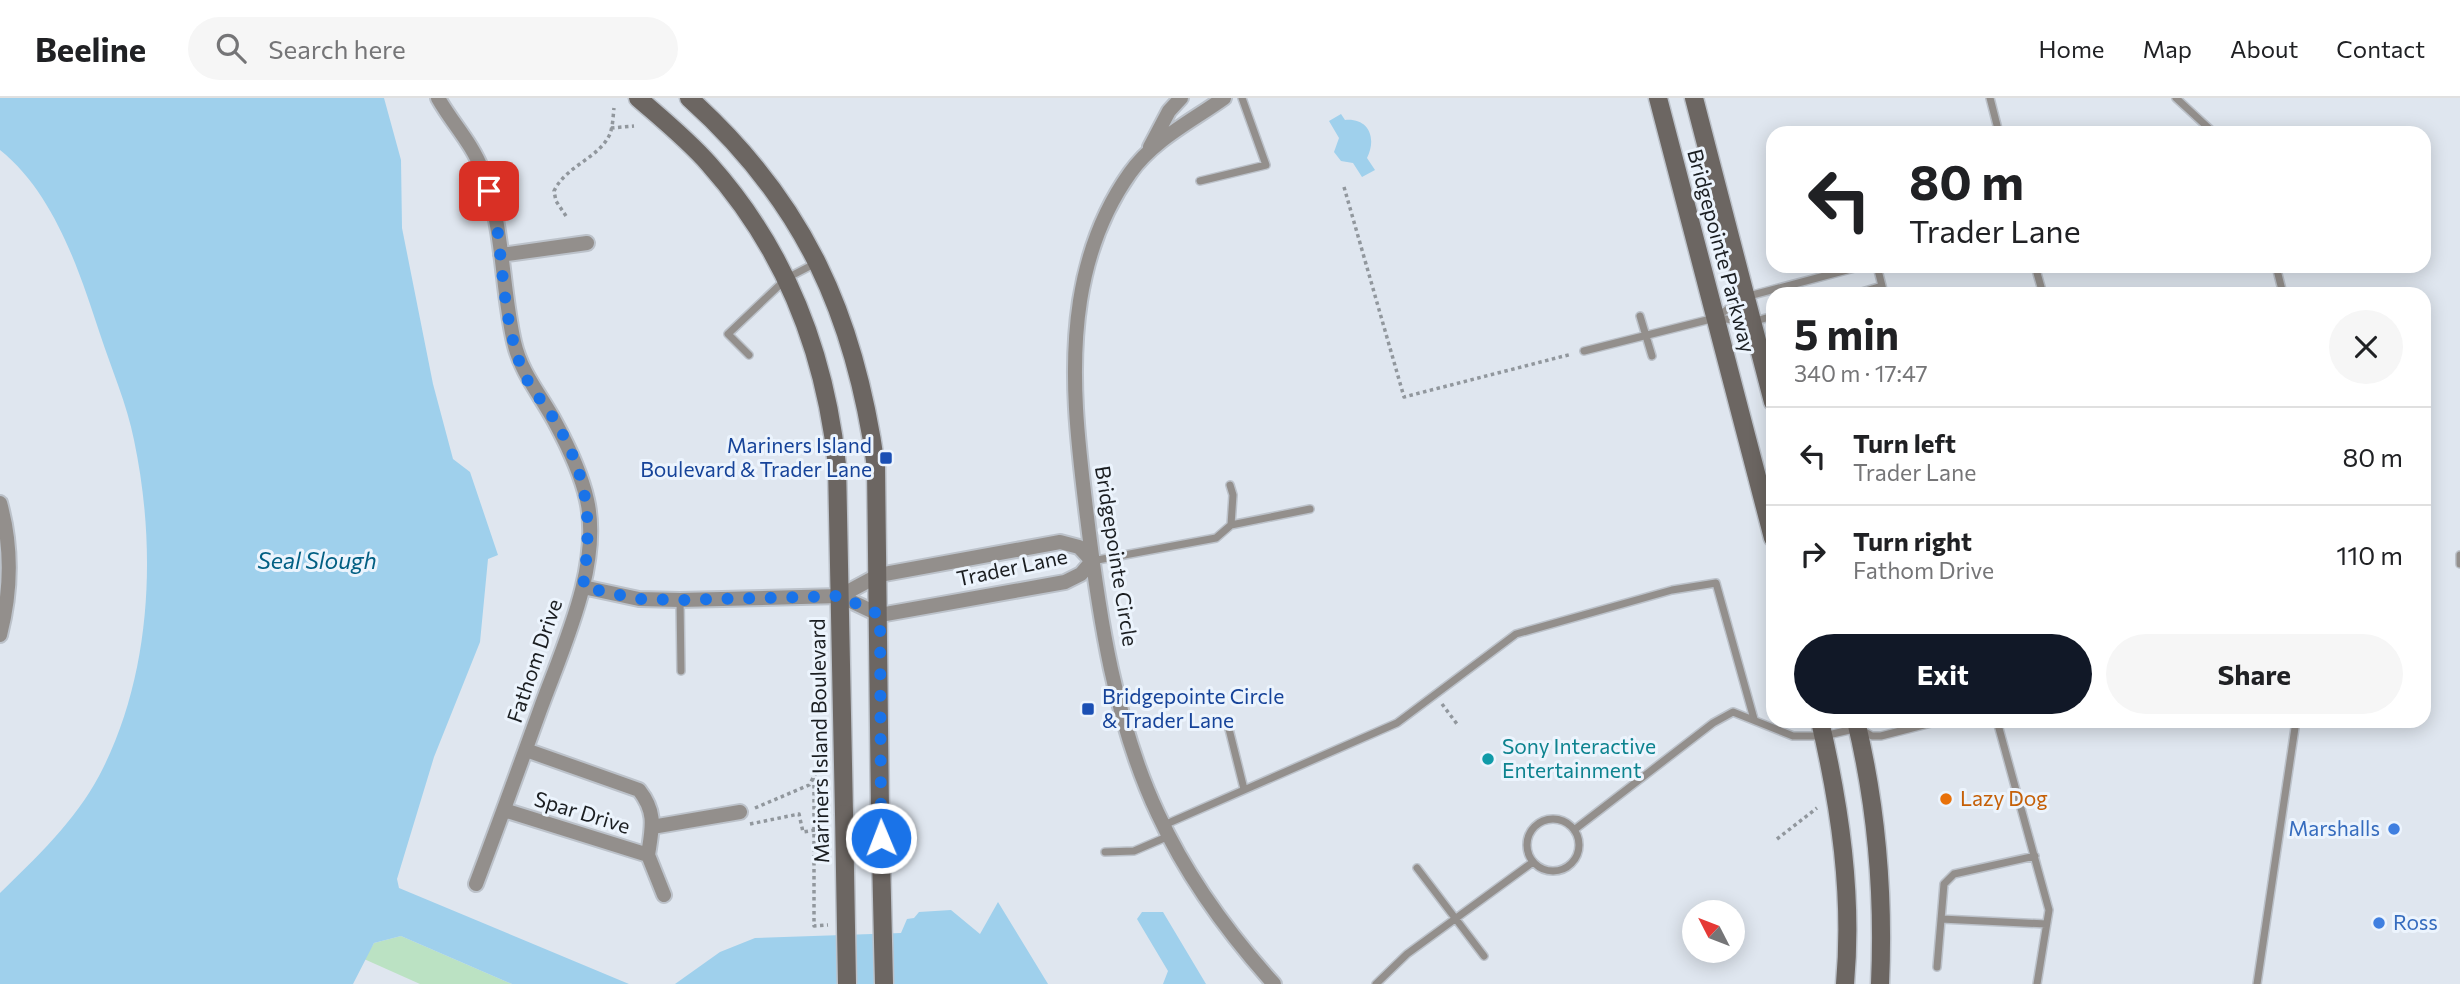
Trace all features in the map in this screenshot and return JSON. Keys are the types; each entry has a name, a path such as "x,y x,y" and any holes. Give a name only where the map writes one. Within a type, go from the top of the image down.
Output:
{"main road":[{"name":"Mariners Island Boulevard","path":"638,98 708,163 739,200 788,278 821,370 832,418 837,465 848,984"},
{"path":"689,98 734,144 765,181 818,262 851,343 869,412 877,467 884,984"},
{"name":"Bridgepointe Parkway","path":"1658,98 1766,511"},
{"name":"Bridgepointe Parkway","path":"1693,98 1766,375"},
{"path":"1860,728 1878,845 1882,907 1880,984"},
{"path":"1822,729 1837,801 1844,863 1847,925 1845,984"}],"street":[{"name":"Fathom Drive","path":"438,98 469,143 482,170 495,212 514,342 523,372 566,443 588,501 590,538 583,587 476,884"},
{"name":"Bridgepointe Circle","path":"1181,98 1169,111 1149,150 1128,175 1101,227 1080,304 1075,364 1076,424 1092,561 1105,637 1130,736 1166,831 1221,920 1275,984"},
{"name":"Bridgepointe Circle","path":"1149,150 1224,98"},
{"path":"501,255 587,243"},
{"path":"0,503 8,549 9,585 0,635"},
{"name":"Trader Lane","path":"583,587 639,599 840,596 880,615 1065,582 1082,574 1092,561 1079,547 1060,542 879,575 840,596"},
{"name":"Spar Drive","path":"526,750 639,790 650,805 652,827 648,855 664,895"},
{"name":"Spar Drive","path":"504,810 648,855"},
{"name":"Spar Drive","path":"652,827 744,818"}],"lane":[{"path":"1200,181 1266,165 1242,98"},
{"path":"1990,98 1997,126"},
{"path":"2176,98 2206,126"},
{"path":"749,355 728,334 788,278 818,262"},
{"path":"1783,287 1836,273"},
{"path":"1715,318 1745,297 1766,291"},
{"path":"1640,316 1652,356"},
{"path":"1584,351 1715,318 1752,322 1766,318"},
{"path":"1230,485 1233,495 1231,526"},
{"path":"1092,561 1216,538 1231,526 1310,509"},
{"path":"2460,555 2460,564"},
{"path":"1105,852 1134,851 1244,789 1397,723 1516,634 1672,590 1716,583 1754,719"},
{"path":"680,600 681,671"},
{"path":"1574,830 1713,723 1733,712 1766,724"},
{"path":"1775,728 1793,736 1822,729"},
{"path":"1864,728 1872,736 1911,728"},
{"path":"1999,728 2049,910 2037,984"},
{"path":"2257,984 2295,728"},
{"path":"1229,729 1244,789"},
{"path":"1544,820 1561,820 1574,830 1579,846 1572,862 1565,868 1548,870 1533,862 1527,846 1531,830 1537,824 1544,820"},
{"path":"1937,967 1944,884 1954,874 2035,856"},
{"path":"1379,983 1407,954 1533,862"},
{"path":"1417,868 1484,957"},
{"path":"1941,919 2046,924"}],"path":[{"path":"566,216 555,201 554,191 560,179 603,144 611,128 614,108"},
{"path":"611,128 634,126"},
{"path":"1344,187 1404,397 1584,351"},
{"path":"744,818 809,785 820,766"},
{"path":"1777,839 1817,808"},
{"path":"744,818 799,814 803,832 815,830"}],"green space":[{"path":"401,936 512,984 420,984 364,959 374,943"}],"water":[{"name":"Seal Slough","path":"0,98 384,98 401,160 402,228 433,384 453,459 470,472 498,555 488,559 480,642 434,757 397,879 399,888 629,984 512,984 401,936 374,943 353,984 0,984 0,893 54,838 78,808 99,776 117,737 130,697 139,654 147,568 141,482 127,413 83,284 62,234 35,188 0,150"},
{"path":"1341,114 1345,120 1360,122 1371,137 1367,158 1375,170 1362,177 1353,163 1341,161 1334,152 1339,138 1329,121"},
{"path":"998,902 1048,984 675,984 720,952 755,938 901,933 907,919 914,918 919,912 951,910 980,934"},
{"path":"1142,912 1163,912 1206,984 1163,984 1168,971 1137,919"}],"place":[{"name":"Mariners Island Boulevard & Trader Lane","path":"886,458"},
{"name":"Bridgepointe Circle & Trader Lane","path":"1088,709"},
{"name":"Sony Interactive Entertainment","path":"1488,759"},
{"name":"Lazy Dog","path":"1946,799"},
{"name":"Marshalls","path":"2394,829"},
{"name":"Ross","path":"2379,923"}],"route":[{"path":"489,191 495,212 514,342 523,372 555,420 572,455 588,501 590,538 583,587 639,599 840,596 880,615 881,838"}]}
